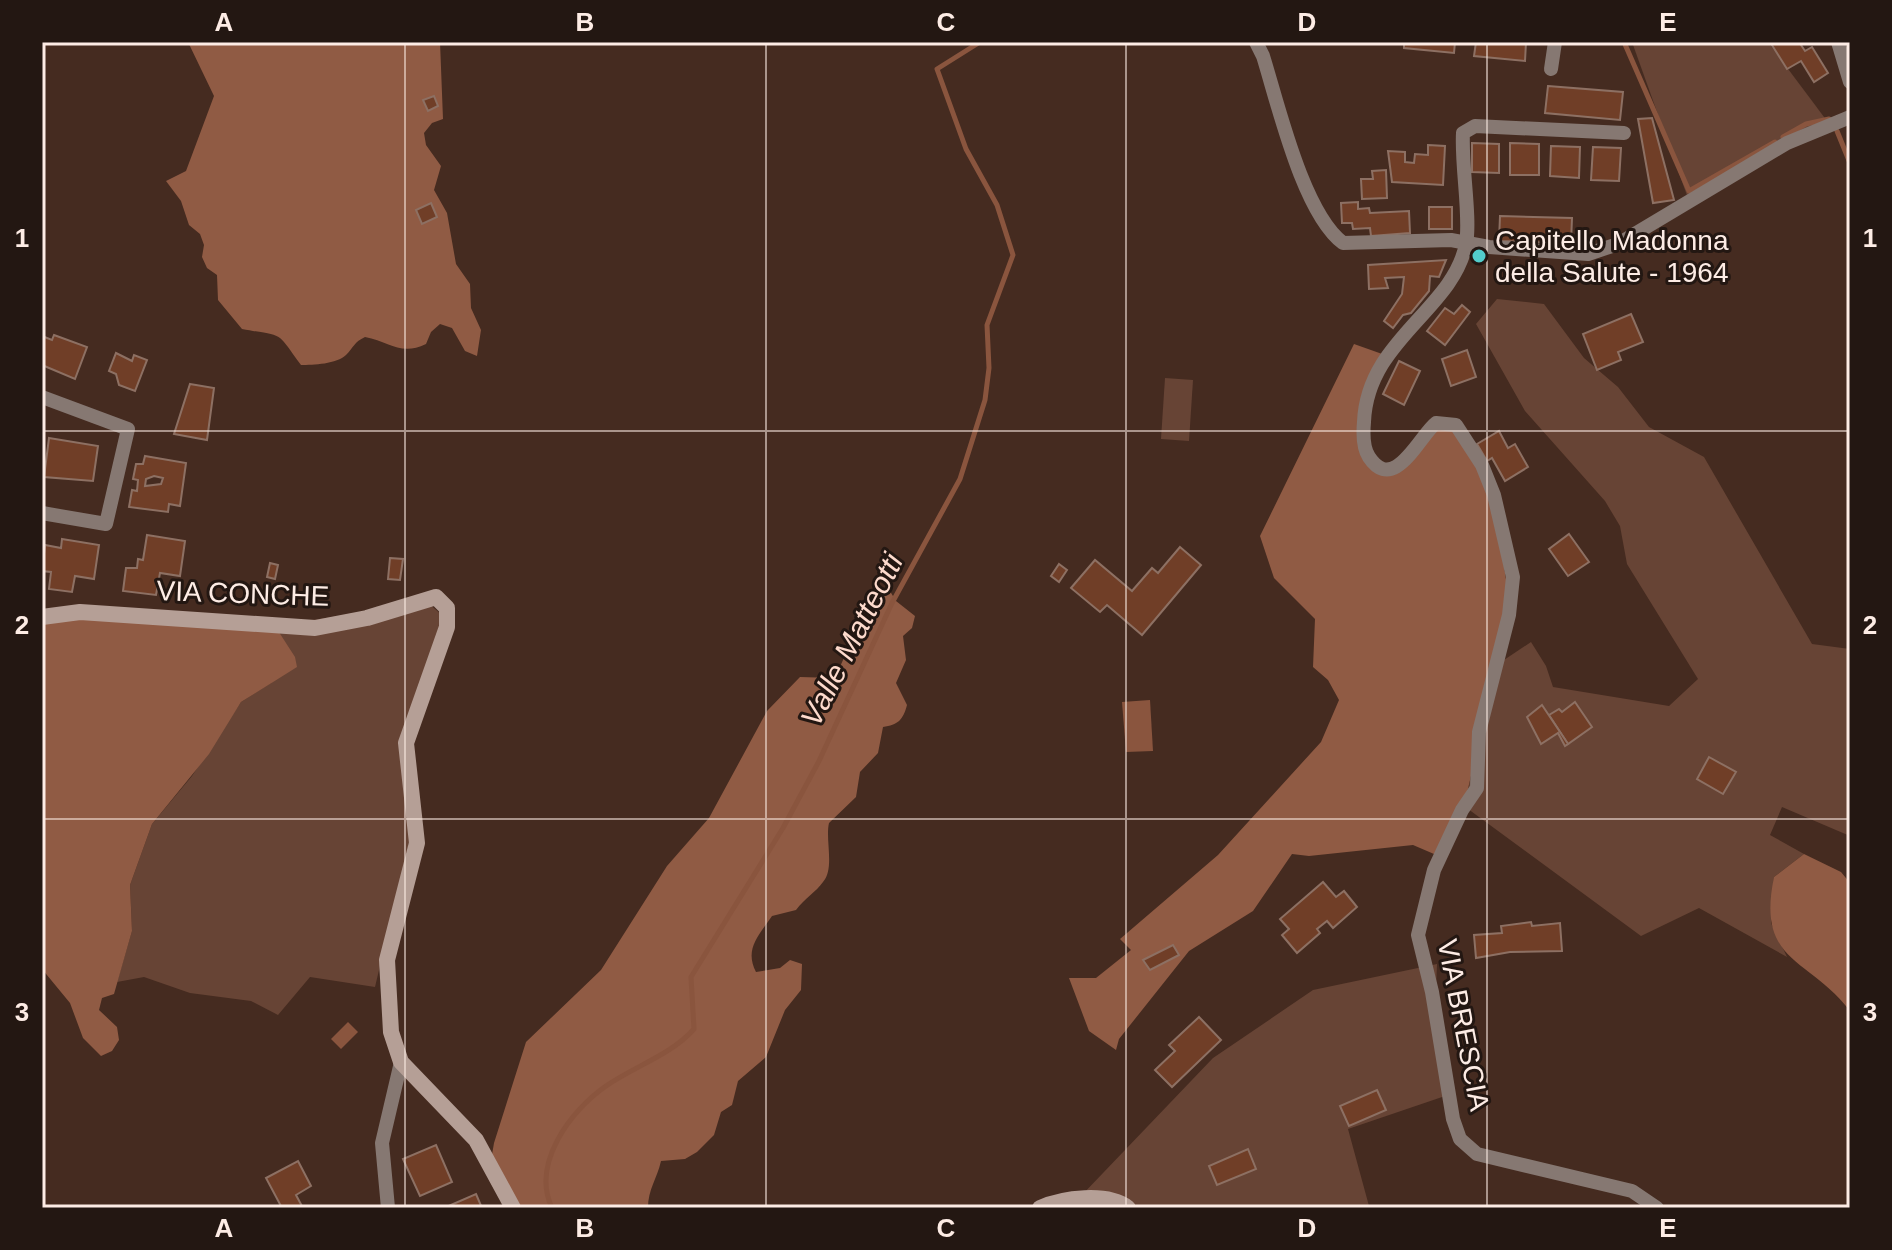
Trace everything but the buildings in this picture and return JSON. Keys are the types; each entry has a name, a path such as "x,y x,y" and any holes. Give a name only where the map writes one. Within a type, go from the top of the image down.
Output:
{"street":[{"path":"1256,42 1297,164 1331,234 1343,243 1451,240 1466,244 1588,254 1618,244 1787,143 1850,117"},
{"path":"1551,69 1555,42"},
{"path":"1838,42 1850,82"},
{"path":"1466,244 1463,133 1475,126 1624,133"},
{"name":"VIA BRESCIA","path":"1466,244 1454,272 1385,355 1364,405 1363,431 1366,452 1373,463 1384,469 1399,466 1436,423 1456,425 1482,465 1490,485 1513,577 1509,615 1479,732 1477,788 1462,810 1434,870 1418,935 1432,992 1453,1119 1460,1139 1477,1154 1632,1191 1657,1208"},
{"path":"42,397 128,429 106,524 42,513"},
{"name":"VIA CONCHE","path":"42,617 80,612 315,628 367,618 436,597 447,608 447,627 406,743 417,843 387,960 391,1032 401,1062 476,1140 513,1208"},
{"name":"VIA CONCHE","path":"388,1208 382,1143 401,1062"},
{"path":"1040,1208 1055,1201 1091,1199 1122,1203 1128,1208"}],"shaded area":[{"path":"188,42 440,42 443,119 432,123 424,133 426,145 441,166 434,190 447,213 456,264 470,284 471,308 481,330 477,356 465,351 452,328 440,324 431,332 426,344 417,347 402,348 365,337 337,360 301,365 278,337 242,329 218,300 217,275 207,268 202,257 204,245 200,234 189,225 181,201 166,181 186,171 214,96"},
{"path":"1632,42 1768,42 1830,125 1689,201"},
{"path":"1497,299 1544,304 1584,358 1618,387 1649,427 1704,457 1812,644 1850,649 1850,836 1782,807 1770,835 1804,854 1774,877 1771,923 1787,957 1699,908 1641,936 1464,806 1498,664 1531,642 1546,666 1553,687 1669,706 1698,679 1627,564 1620,526 1605,501 1525,411 1476,324"},
{"path":"1354,344 1385,355 1364,405 1366,452 1383,469 1447,422 1494,495 1510,608 1464,806 1441,857 1413,845 1309,856 1292,854 1253,911 1189,951 1119,1039 1116,1050 1089,1031 1069,978 1096,978 1131,950 1120,939 1218,855 1321,742 1339,700 1328,680 1313,667 1315,619 1274,578 1260,536"},
{"path":"1165,378 1193,380 1189,441 1161,439"},
{"path":"888,588 896,601 915,616 912,628 903,636 906,660 896,683 907,705 899,721 883,727 878,753 860,772 856,797 829,823 827,876 796,910 772,916 752,949 756,972 780,968 790,960 802,964 801,990 785,1010 766,1057 738,1081 732,1105 721,1112 714,1135 697,1152 685,1159 661,1161 649,1195 648,1208 505,1208 488,1178 494,1143 526,1042 601,970 667,866 709,818 767,711 800,677 835,678 867,606"},
{"path":"427,602 443,616 412,730 409,843 375,987 310,977 278,1015 251,1001 190,993 144,977 117,982 132,931 130,885 152,824 192,776 241,702 271,683 275,626"},
{"path":"42,615 275,626 295,657 297,667 241,702 209,754 152,824 130,885 132,931 114,994 102,998 99,1010 117,1027 119,1040 112,1051 101,1056 83,1038 70,1003 42,969"},
{"path":"1150,700 1153,751 1126,752 1122,702"},
{"path":"1804,854 1841,872 1850,883 1850,1011 1834,993 1790,956 1779,943 1773,927 1770,906 1774,877"},
{"path":"1437,964 1435,1014 1448,1095 1348,1129 1369,1206 1101,1208 1081,1196 1213,1058 1313,990"},
{"path":"348,1022 358,1032 341,1049 331,1039"}],"waterway":[{"name":"Valle Matteotti","path":"552,1208 547,1191 550,1157 579,1109 606,1086 664,1053 694,1029 691,977 783,828 819,761 892,603 960,479 985,400 989,368 987,325 1013,255 997,205 966,149 937,69 980,42"},
{"path":"1624,42 1689,191 1775,142"},
{"path":"1783,137 1806,124 1829,119"},
{"path":"1837,131 1850,163"}],"place":[{"name":"Capitello Madonna della Salute - 1964","path":"1479,256"}]}
